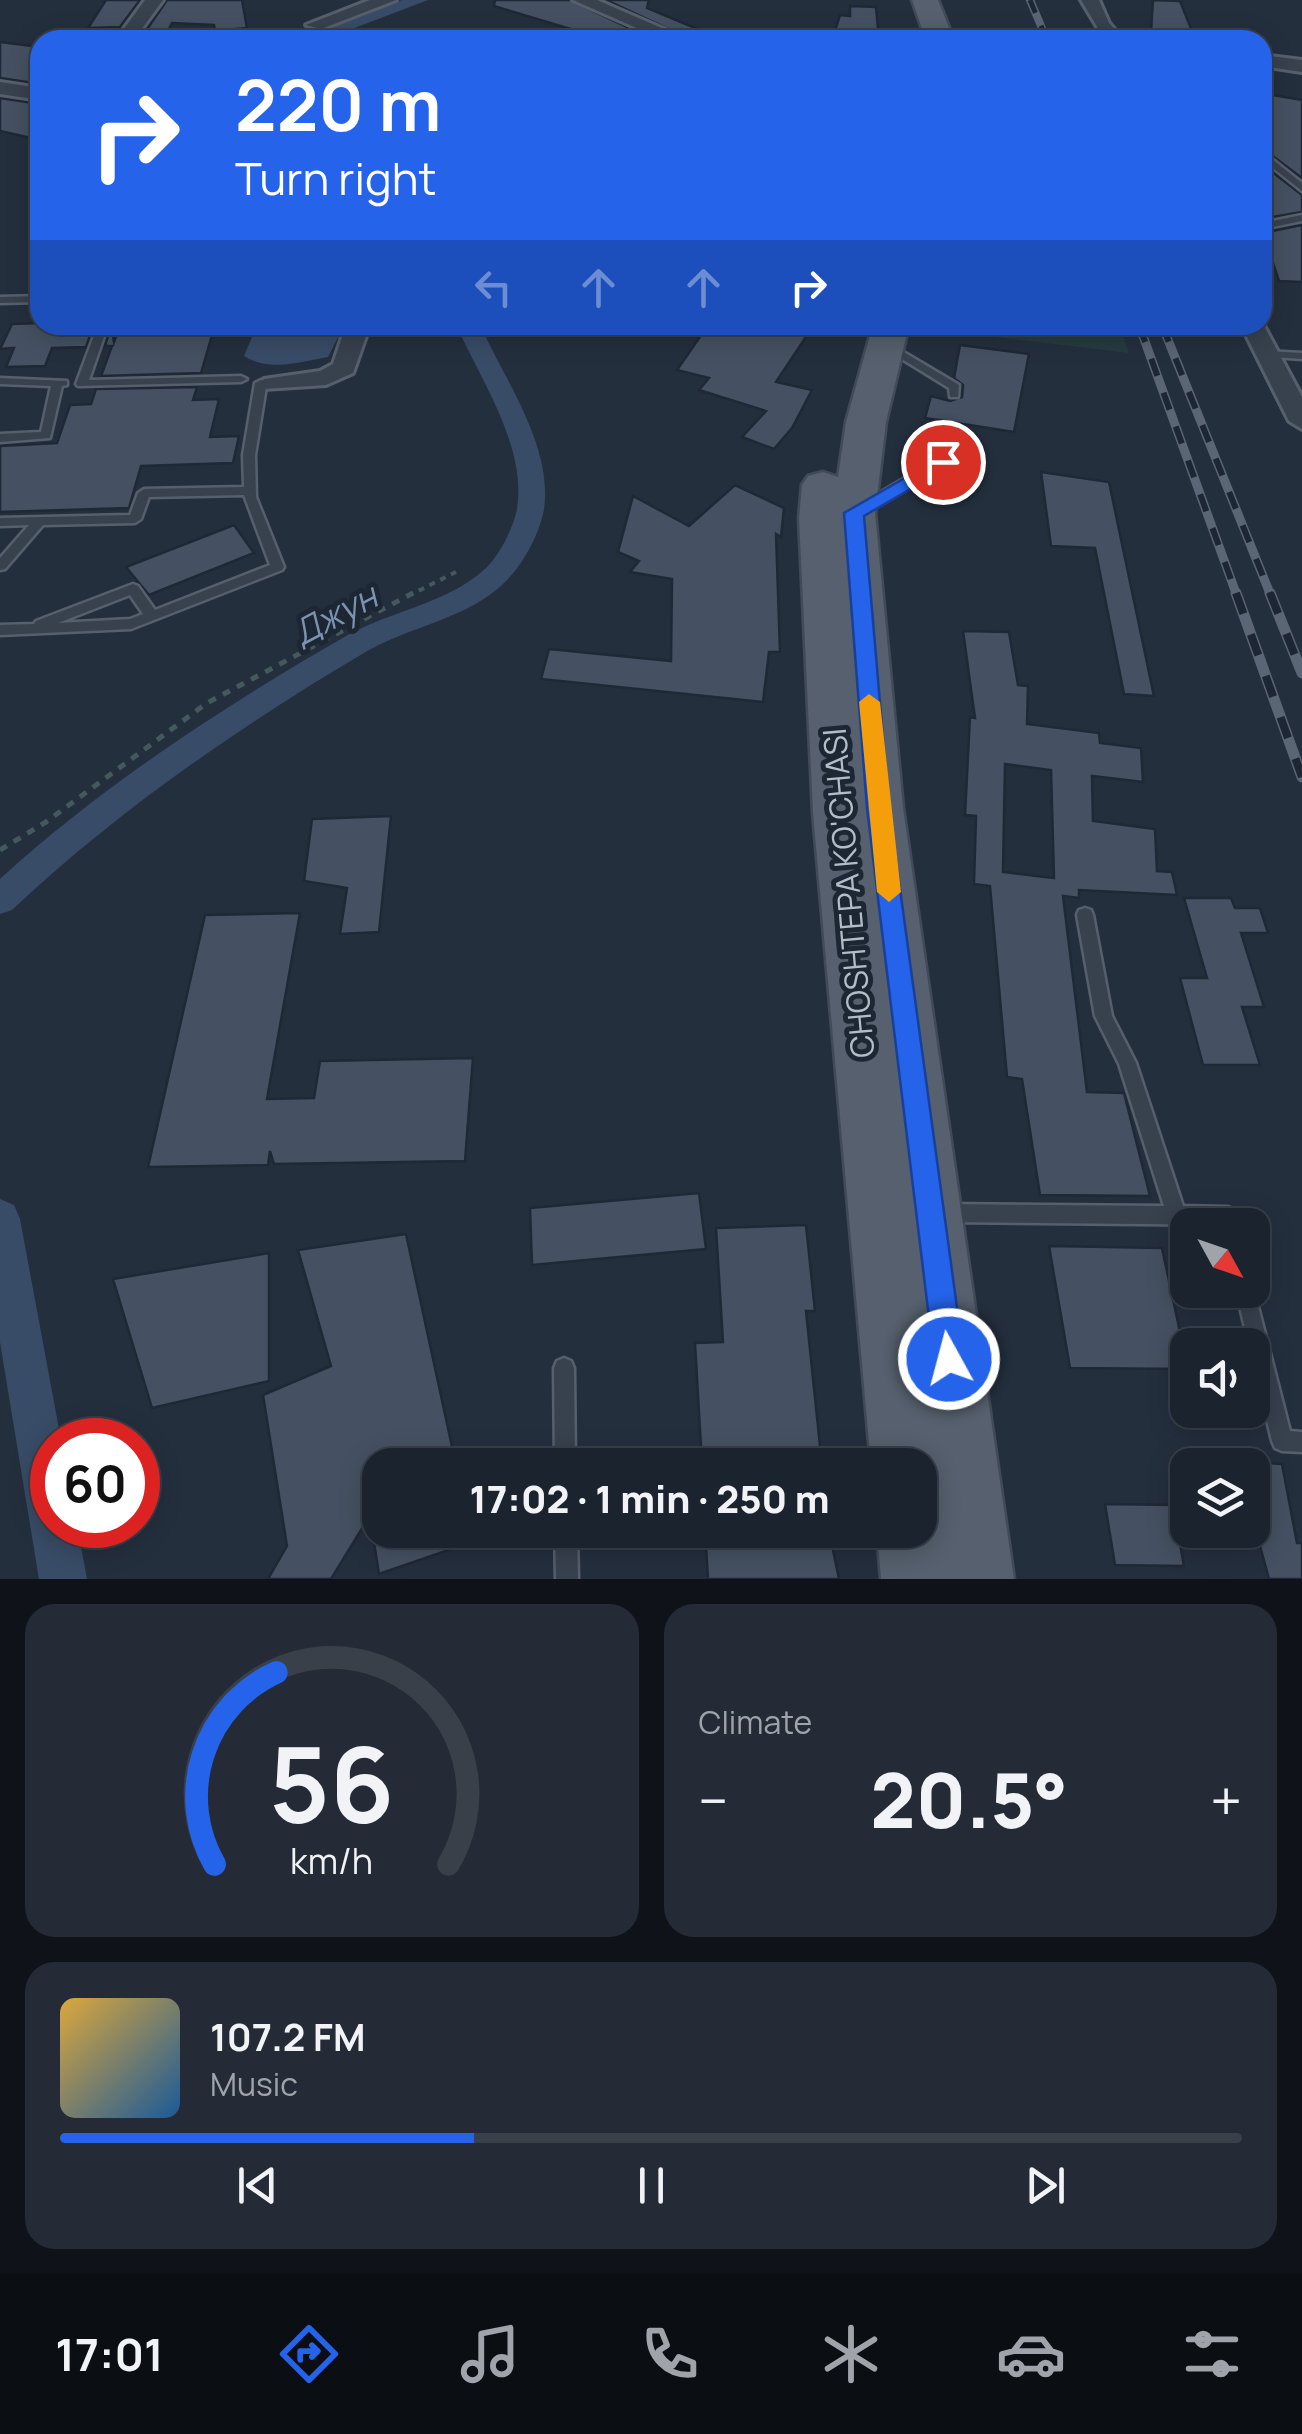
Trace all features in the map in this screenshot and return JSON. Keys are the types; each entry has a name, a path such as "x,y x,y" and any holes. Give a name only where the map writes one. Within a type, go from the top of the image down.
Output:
{"main road":[{"path":"904,0 914,30"},
{"path":"926,0 936,30"},
{"name":"CHOSHTEPA KO'CHASI","path":"877,335 832,422 820,518 838,814 904,1448"},
{"name":"CHOSHTEPA KO'CHASI","path":"878,335 854,513 878,808 977,1579"},
{"path":"915,1548 918,1579"}],"street":[{"path":"132,30 154,0"},
{"path":"315,25 386,0"},
{"path":"582,0 656,30"},
{"path":"1090,0 1105,30"},
{"path":"1272,62 1302,66"},
{"path":"0,88 30,92"},
{"path":"273,384 326,378 344,368 355,335"},
{"path":"1257,335 1302,420"}],"lane":[{"path":"1272,162 1302,188"},
{"path":"1272,224 1302,218"},
{"path":"0,300 30,300"},
{"path":"82,384 99,335"},
{"path":"884,335 956,387 954,395"},
{"path":"1264,354 1302,356"},
{"path":"0,381 82,384 241,379"},
{"path":"0,438 46,435 58,383"},
{"path":"0,630 131,624 277,568 250,491 249,456 261,384 273,384"},
{"path":"854,513 943,462 949,426"},
{"path":"0,522 136,519 144,493 250,491"},
{"path":"0,566 40,521"},
{"path":"28,629 133,589 152,616"},
{"path":"1085,915 1104,1016 1127,1063 1174,1208"},
{"path":"930,1213 1170,1215"},
{"path":"1250,1308 1282,1442 1302,1442"},
{"path":"564,1368 565,1448"},
{"path":"566,1548 566,1579"}],"path":[{"path":"0,850 45,827 174,725 344,626 456,572"}],"green space":[{"path":"978,335 1123,335 1129,353"}],"water":[{"path":"253,335 339,335 328,357 274,365 244,356"}],"building":[{"path":"106,0 140,0 120,27 88,28"},
{"path":"167,0 242,0 247,28 215,30 214,25 172,23 168,30 146,30"},
{"path":"495,0 570,0 634,30 574,30 494,6"},
{"path":"606,0 649,0 647,8 700,30 670,30"},
{"path":"1153,0 1180,1 1192,30 1151,30"},
{"path":"850,6 876,7 878,30 835,30 840,15 850,16"},
{"path":"0,42 30,46 30,82 0,78"},
{"path":"1272,95 1302,100 1302,178 1272,156"},
{"path":"0,98 30,102 30,138 0,131"},
{"path":"1272,172 1302,195 1302,212 1272,217"},
{"path":"1302,225 1302,282 1279,281 1272,260 1272,231"},
{"path":"30,323 30,335 90,335 86,347 52,348 45,366 6,367 14,348 0,349 12,324"},
{"path":"108,335 113,335 114,342 116,335 212,335 201,373 101,376 112,346 105,346"},
{"path":"701,335 807,335 776,382 812,390 792,428 774,449 742,437 766,411 699,390 709,378 677,370"},
{"path":"960,345 1029,354 1014,432 925,418 931,396 950,401 962,397 963,385 954,378"},
{"path":"197,387 193,400 219,399 210,437 239,436 233,463 141,466 129,508 0,512 0,446 57,443 70,405 91,404 96,389"},
{"path":"1041,472 1109,482 1154,696 1124,694 1095,548 1051,546"},
{"path":"735,485 784,508 781,537 776,534 780,652 769,652 763,702 541,679 549,649 671,661 672,579 630,572 639,561 618,552 633,496 689,526"},
{"path":"234,525 254,553 149,595 126,567"},
{"path":"963,631 1009,632 1018,685 1028,686 1027,724 1099,733 1100,743 1141,748 1143,782 1092,776 1093,821 1155,829 1157,871 1172,872 1177,895 1079,890 1079,898 1063,896 1087,1092 1124,1093 1150,1196 1040,1195 1022,1079 1007,1077 990,886 974,884 976,816 965,815 970,717 975,718","holes":["1005,764 1051,770 1054,878 1003,872"]},
{"path":"391,816 379,932 340,934 347,888 304,881 312,819"},
{"path":"1184,898 1231,898 1235,908 1260,908 1268,933 1241,933 1264,1007 1242,1007 1260,1065 1203,1065 1180,978 1207,978"},
{"path":"300,913 267,1099 314,1098 320,1061 473,1058 465,1161 274,1164 270,1151 268,1165 148,1167 205,915"},
{"path":"699,1193 706,1249 532,1265 530,1208"},
{"path":"806,1225 815,1311 806,1311 820,1448 701,1448 695,1343 723,1342 716,1228"},
{"path":"406,1234 452,1448 362,1448 362,1528 331,1579 268,1579 287,1546 263,1395 331,1366 298,1250"},
{"path":"1049,1246 1162,1248 1170,1285 1170,1308 1175,1308 1179,1328 1170,1328 1170,1369 1070,1368"},
{"path":"269,1253 269,1381 152,1408 113,1279"},
{"path":"1270,1463 1282,1464 1297,1543 1302,1543 1302,1579 1269,1579 1260,1548 1270,1548"},
{"path":"1105,1504 1170,1505 1170,1548 1181,1548 1184,1566 1115,1565"},
{"path":"375,1548 454,1548 379,1574"},
{"path":"706,1548 833,1548 839,1579 708,1579"}],"waterway":[{"name":"Джун","path":"334,30 419,0"},
{"name":"Джун","path":"0,900 69,836 249,711 362,641 463,597 494,577 511,556 530,512 532,466 473,335"},
{"name":"Джун","path":"0,1219 35,1418"},
{"name":"Джун","path":"58,1548 63,1579"}],"railway":[{"path":"1030,0 1043,30"},
{"path":"1143,335 1237,596"},
{"path":"1166,335 1271,596"},
{"path":"1236,593 1302,777"},
{"path":"1270,593 1302,673"}],"slow traffic":[{"path":"869,702 889,892"}],"route":[{"path":"943,462 854,513 878,808 949,1359"}]}
